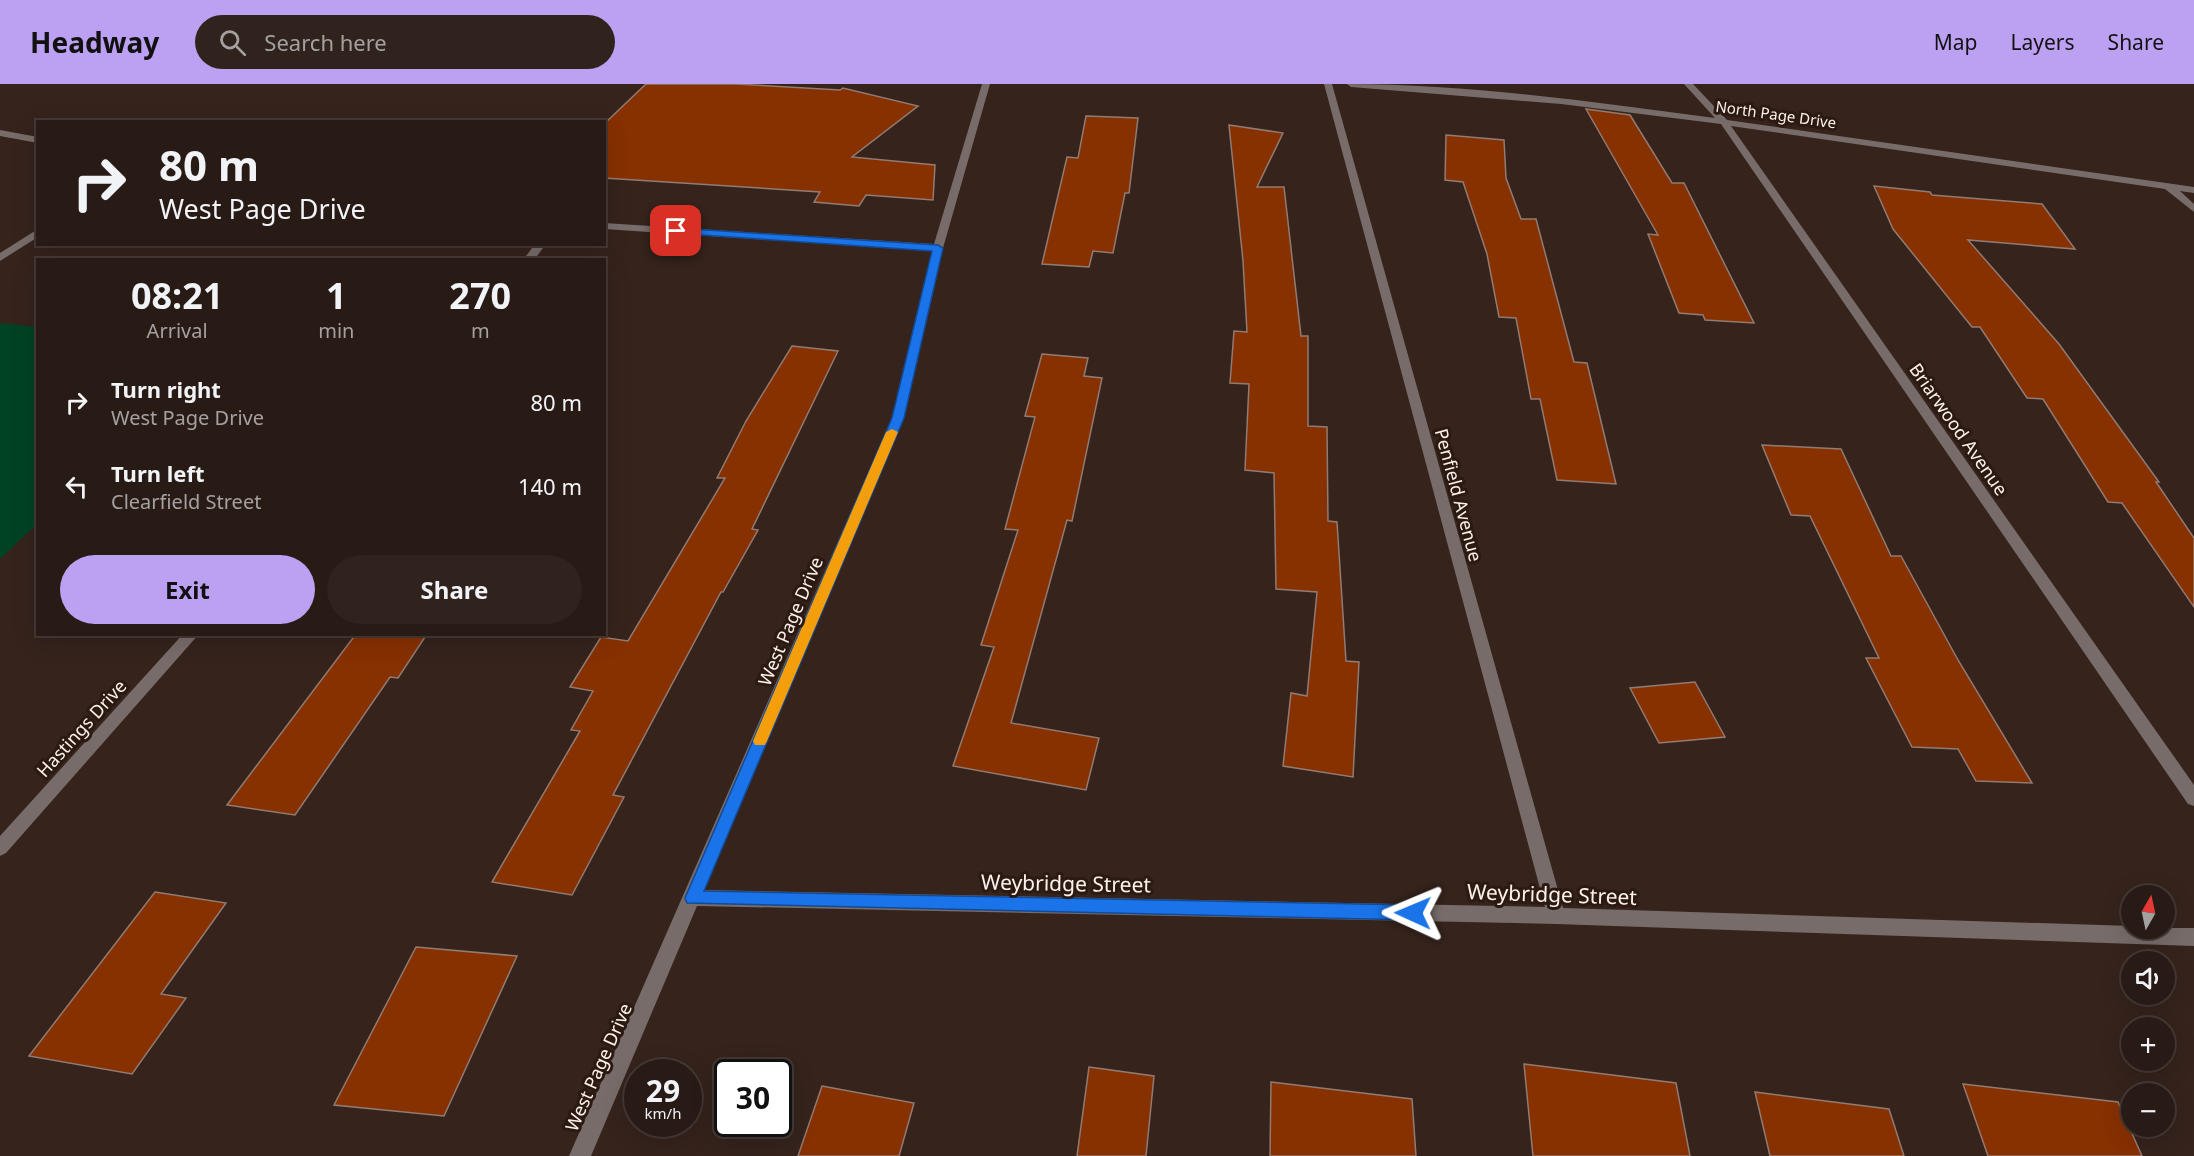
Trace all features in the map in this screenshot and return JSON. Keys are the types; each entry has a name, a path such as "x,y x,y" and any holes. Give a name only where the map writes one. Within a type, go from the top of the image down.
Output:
{"street":[{"name":"West Page Drive","path":"580,1156 898,418 938,248 986,84"},
{"name":"Penfield Avenue","path":"1328,84 1556,916"},
{"name":"North Page Drive","path":"1351,84 1561,101 1724,122 2194,190"},
{"name":"Briarwood Avenue","path":"1688,84 1724,122 2194,799"},
{"path":"0,133 36,141"},
{"path":"2169,187 2194,209"},
{"path":"606,226 938,248"},
{"path":"0,258 36,233"},
{"path":"530,258 539,246"},
{"name":"Hastings Drive","path":"0,848 190,636"},
{"name":"Weybridge Street","path":"693,898 1556,916 2194,937"}],"green space":[{"path":"0,323 36,327 36,525 0,559"}],"building":[{"path":"646,84 736,84 840,90 843,88 918,106 852,157 935,165 933,200 866,195 859,206 814,202 820,192 606,178 606,122"},
{"path":"1586,109 1630,115 1672,183 1684,183 1754,323 1705,320 1703,315 1679,313 1648,234 1658,235"},
{"path":"1086,116 1138,118 1129,193 1125,193 1113,253 1093,251 1089,267 1042,264 1067,157 1078,158"},
{"path":"1229,125 1283,133 1257,187 1284,187 1301,336 1308,336 1308,426 1327,427 1328,521 1337,522 1346,661 1359,662 1353,777 1283,766 1291,693 1307,696 1317,592 1276,589 1274,473 1245,470 1249,384 1230,383 1234,331 1247,332 1243,261"},
{"path":"1446,135 1504,140 1506,178 1521,219 1536,219 1574,362 1587,363 1616,484 1557,480 1540,399 1531,399 1516,318 1499,317 1487,254 1463,182 1445,180"},
{"path":"1874,186 1930,192 1932,195 2042,204 2075,249 1968,240 2059,344 2159,482 2156,482 2194,538 2194,607 2122,503 2108,502 2043,399 2027,398 1980,327 1972,327 1893,229"},
{"path":"792,346 838,351 752,529 758,530 721,592 613,795 624,797 572,895 492,882 580,731 571,730 593,691 570,687 601,637 628,641 725,478 717,478 746,421"},
{"path":"1042,354 1088,358 1084,376 1102,378 1072,521 1067,520 1011,723 1099,738 1086,790 953,766 994,647 981,645 1018,530 1005,529 1035,417 1025,416"},
{"path":"1762,445 1841,449 1891,556 1901,556 1958,660 2032,783 1976,781 1958,749 1912,747 1866,658 1879,658 1810,516 1791,515"},
{"path":"354,636 426,636 398,678 390,677 295,815 227,805"},
{"path":"1695,682 1725,737 1659,743 1630,688"},
{"path":"155,892 226,903 161,994 186,998 132,1074 29,1056"},
{"path":"416,947 517,956 444,1116 334,1105"},
{"path":"1524,1064 1676,1083 1690,1156 1533,1156"},
{"path":"1089,1067 1154,1076 1146,1156 1077,1156"},
{"path":"1271,1082 1412,1099 1416,1156 1270,1156"},
{"path":"1963,1084 2118,1102 2121,1109 2121,1137 2134,1137 2142,1156 1988,1156"},
{"path":"822,1086 914,1103 899,1156 798,1156"},
{"path":"1755,1092 1889,1109 1904,1156 1770,1156"}],"slow traffic":[{"path":"760,741 892,432"}],"route":[{"path":"676,231 938,248 898,418 693,898 1413,913"}]}
